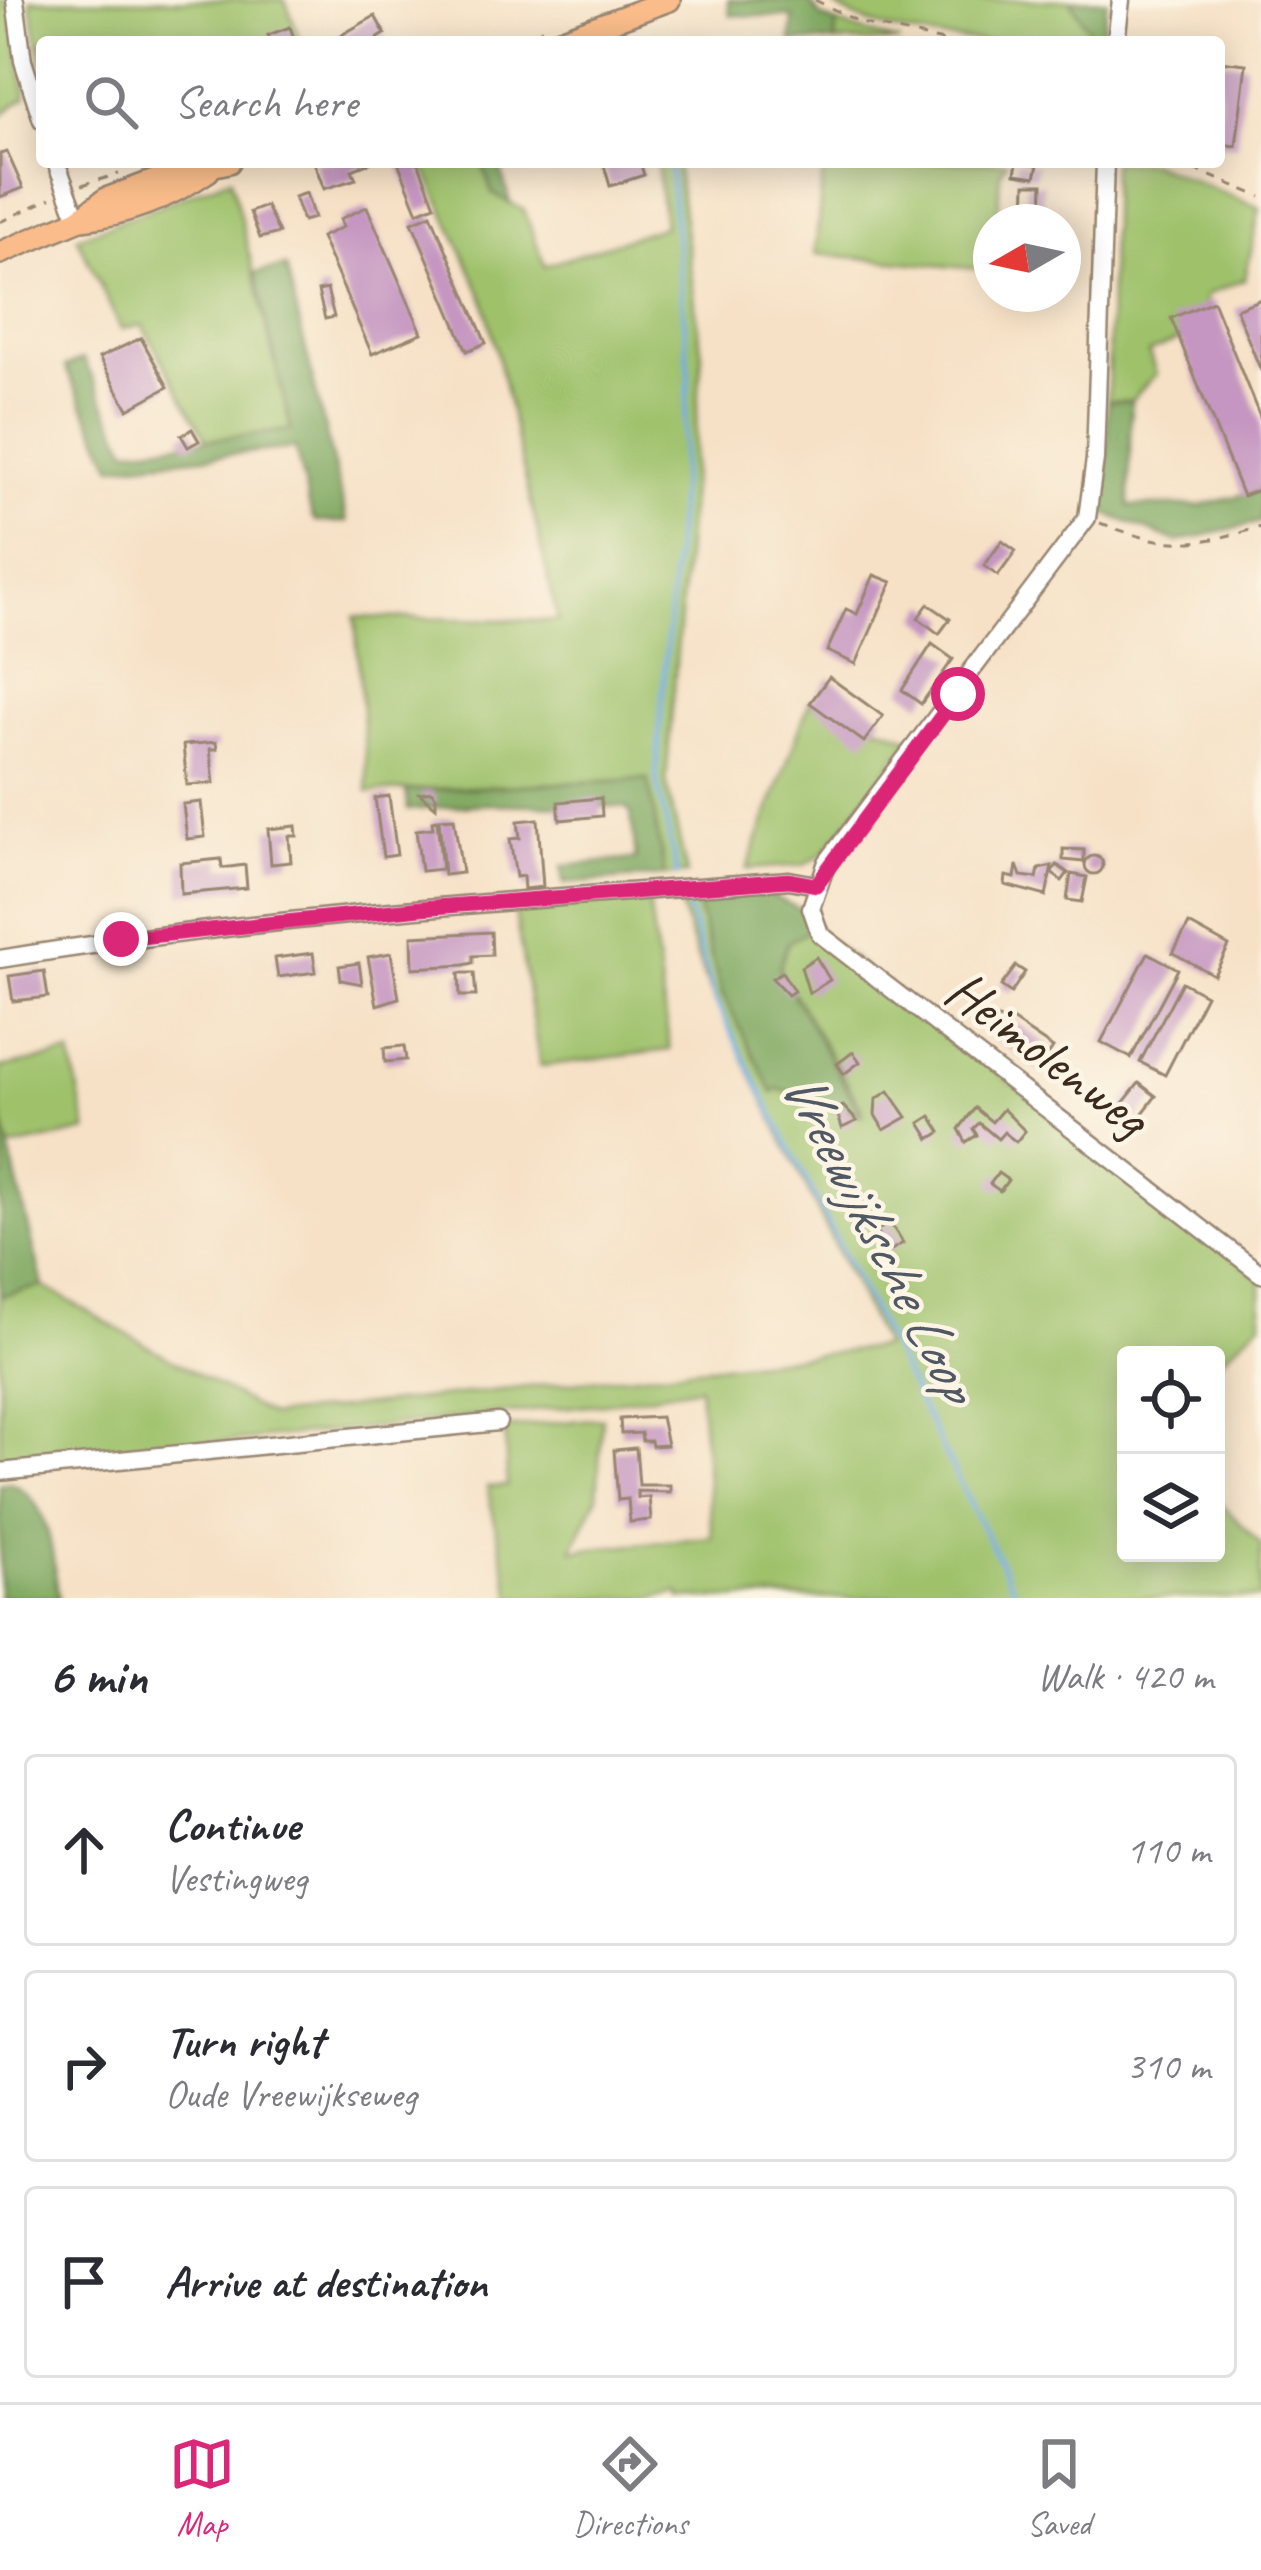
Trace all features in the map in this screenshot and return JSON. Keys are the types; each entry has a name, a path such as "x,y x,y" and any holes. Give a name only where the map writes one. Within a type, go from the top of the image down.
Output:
{"main road":[{"path":"571,36 668,0"},
{"path":"0,253 78,220 106,199 173,173 203,168"}],"street":[{"path":"15,0 23,61 36,101"},
{"path":"1117,36 1121,0"},
{"path":"58,168 78,220"},
{"path":"0,959 121,939 421,908 789,880 816,885 1087,518 1095,459 1106,168"},
{"name":"Heimolenweg","path":"816,885 811,908 820,934 1261,1274"},
{"path":"0,1472 498,1422"}],"path":[{"path":"815,0 861,23 921,36"},
{"path":"1192,168 1261,196"},
{"path":"0,222 66,190 133,169"},
{"path":"1087,518 1155,544 1200,542 1261,527"}],"green space":[{"path":"0,0 10,0 26,97 0,116"},
{"path":"30,0 285,0 299,36 37,36"},
{"path":"728,0 808,0 821,17 836,23 835,36 791,36 793,17 730,15"},
{"path":"837,0 1070,0 1093,36 923,36 858,19 832,4"},
{"path":"1070,0 1107,0 1103,36 1093,36"},
{"path":"836,23 878,36 835,36"},
{"path":"425,168 484,168 492,193 524,210 545,266 664,226 658,168 677,168 702,355 666,781 687,874 665,876 648,779 368,792 355,617 558,621 485,302"},
{"path":"484,168 501,168 510,203 492,193"},
{"path":"823,168 1003,168 999,204 973,204 973,268 815,254"},
{"path":"1112,168 1163,168 1260,208 1245,279 1207,295 1198,331 1149,353 1156,374 1131,401 1108,401"},
{"path":"231,178 291,430 207,440 142,325 121,329 77,237"},
{"path":"286,267 347,522 316,522 312,517 295,448 113,466 65,367 83,359 128,449 291,430 255,273"},
{"path":"1108,401 1131,401 1129,506 1200,506 1261,490 1261,522 1177,542 1102,512 1107,491"},
{"path":"810,701 911,738 823,854 804,865 747,869"},
{"path":"648,779 665,876 564,884 562,866 636,859 631,813 625,807 487,804 408,810 406,791"},
{"path":"763,891 801,910 814,928 788,942 779,969 862,1115 778,1089 773,1093 722,994 694,894"},
{"path":"676,894 694,894 722,994 774,1092 777,1088 861,1115 863,1110 779,969 788,942 814,928 1261,1279 1261,1322 1225,1356 1225,1346 1117,1346 1117,1562 1225,1562 1225,1508 1261,1544 1261,1598 680,1598 679,1592 650,1598 512,1598 487,1487 507,1486 505,1428 602,1418 597,1497 572,1550 712,1537 699,1387 599,1404 0,1465 0,1296 43,1286 271,1416 884,1347 704,977"},
{"path":"648,896 670,1050 540,1066 514,907"},
{"path":"71,1054 87,1131 10,1148 0,1110 0,1068"},
{"path":"0,1110 43,1286 0,1296 0,1179 5,1176"},
{"path":"10,1482 24,1491 42,1516 59,1598 0,1598 0,1484"}],"building":[{"path":"375,16 385,34 382,36 340,36"},
{"path":"290,27 293,36 268,36"},
{"path":"1225,62 1246,64 1236,146 1225,145"},
{"path":"7,152 23,188 0,197 0,154"},
{"path":"316,168 357,168 352,170 356,179 324,189"},
{"path":"400,168 420,168 435,205 418,212"},
{"path":"605,168 642,168 644,175 610,186"},
{"path":"1016,168 1037,168 1035,177 1015,174"},
{"path":"1026,184 1043,184 1042,204 1025,204"},
{"path":"306,193 314,218 303,221 294,197"},
{"path":"266,206 279,233 260,238 250,212"},
{"path":"367,207 422,333 372,354 321,237 343,227 340,219"},
{"path":"431,214 486,343 467,351 412,222"},
{"path":"327,289 334,317 325,319 318,291"},
{"path":"1261,299 1261,371 1236,309"},
{"path":"1213,301 1261,420 1261,489 1243,496 1171,318"},
{"path":"141,338 168,387 128,409 99,358"},
{"path":"192,429 199,441 188,447 181,435"},
{"path":"1002,541 1016,551 998,576 984,566"},
{"path":"874,575 892,582 856,664 827,651 846,609 857,614"},
{"path":"928,604 950,619 939,634 918,618"},
{"path":"932,644 953,659 921,704 902,690"},
{"path":"829,677 883,716 864,742 810,703"},
{"path":"216,742 217,749 210,749 214,783 187,785 183,745"},
{"path":"431,791 436,796 436,807 419,793"},
{"path":"389,796 397,855 383,857 375,798"},
{"path":"601,798 602,816 560,820 558,802"},
{"path":"201,802 205,837 187,839 183,804"},
{"path":"454,818 462,873 444,875 439,819"},
{"path":"538,819 543,887 524,889 523,876 516,877 510,839 520,838 518,821"},
{"path":"437,820 442,869 421,871 416,830 433,828 432,821"},
{"path":"296,826 297,836 289,836 291,862 271,864 268,829"},
{"path":"1063,849 1084,850 1084,862 1063,860"},
{"path":"1094,856 1103,865 1094,874 1085,865"},
{"path":"221,859 222,868 245,865 247,888 181,894 180,863"},
{"path":"1017,865 1021,876 1037,878 1039,869 1052,866 1046,896 1005,885 1006,876 1015,878"},
{"path":"1057,865 1068,873 1062,881 1051,873"},
{"path":"1071,874 1087,877 1082,902 1067,900"},
{"path":"1189,924 1229,946 1214,975 1173,953"},
{"path":"491,932 492,955 473,956 473,963 464,965 413,968 412,936"},
{"path":"313,953 316,972 278,977 275,958"},
{"path":"391,953 399,998 377,1005 368,957"},
{"path":"1148,953 1178,969 1131,1058 1101,1042"},
{"path":"816,957 830,980 809,993 801,967"},
{"path":"359,963 362,984 341,980 339,966"},
{"path":"1016,966 1025,972 1011,993 1001,986"},
{"path":"44,971 48,997 13,1001 9,976"},
{"path":"782,972 794,991 788,995 772,978"},
{"path":"459,973 474,973 476,996 460,996"},
{"path":"1182,982 1206,995 1165,1075 1140,1062"},
{"path":"998,1018 1005,1023 1009,1018 1053,1048 1039,1069 987,1033"},
{"path":"404,1046 406,1060 385,1062 384,1048"},
{"path":"853,1052 860,1062 844,1074 837,1064"},
{"path":"1139,1083 1156,1096 1130,1130 1112,1117"},
{"path":"889,1091 907,1117 884,1130 875,1115 876,1099"},
{"path":"843,1106 857,1121 842,1128 836,1109"},
{"path":"975,1108 992,1122 1003,1109 1025,1131 1016,1142 1004,1132 998,1139 979,1123 973,1129 977,1135 966,1142 959,1129"},
{"path":"931,1116 941,1132 930,1139 920,1123"},
{"path":"998,1173 1008,1180 1000,1191 990,1184"},
{"path":"890,1223 903,1243 888,1252 876,1231"},
{"path":"661,1417 667,1445 652,1446 651,1441 642,1441 641,1433 621,1434 620,1419"},
{"path":"636,1448 639,1485 670,1485 670,1492 637,1491 638,1498 649,1497 651,1520 630,1522 628,1499 618,1500 614,1450"}],"waterway":[{"name":"Vreewijksche Loop","path":"670,168 689,372 656,775 677,875"},
{"name":"Vreewijksche Loop","path":"686,902 716,1002 1018,1598"}],"route":[{"path":"121,939 421,908 789,880 816,885 827,862 958,694"}]}
